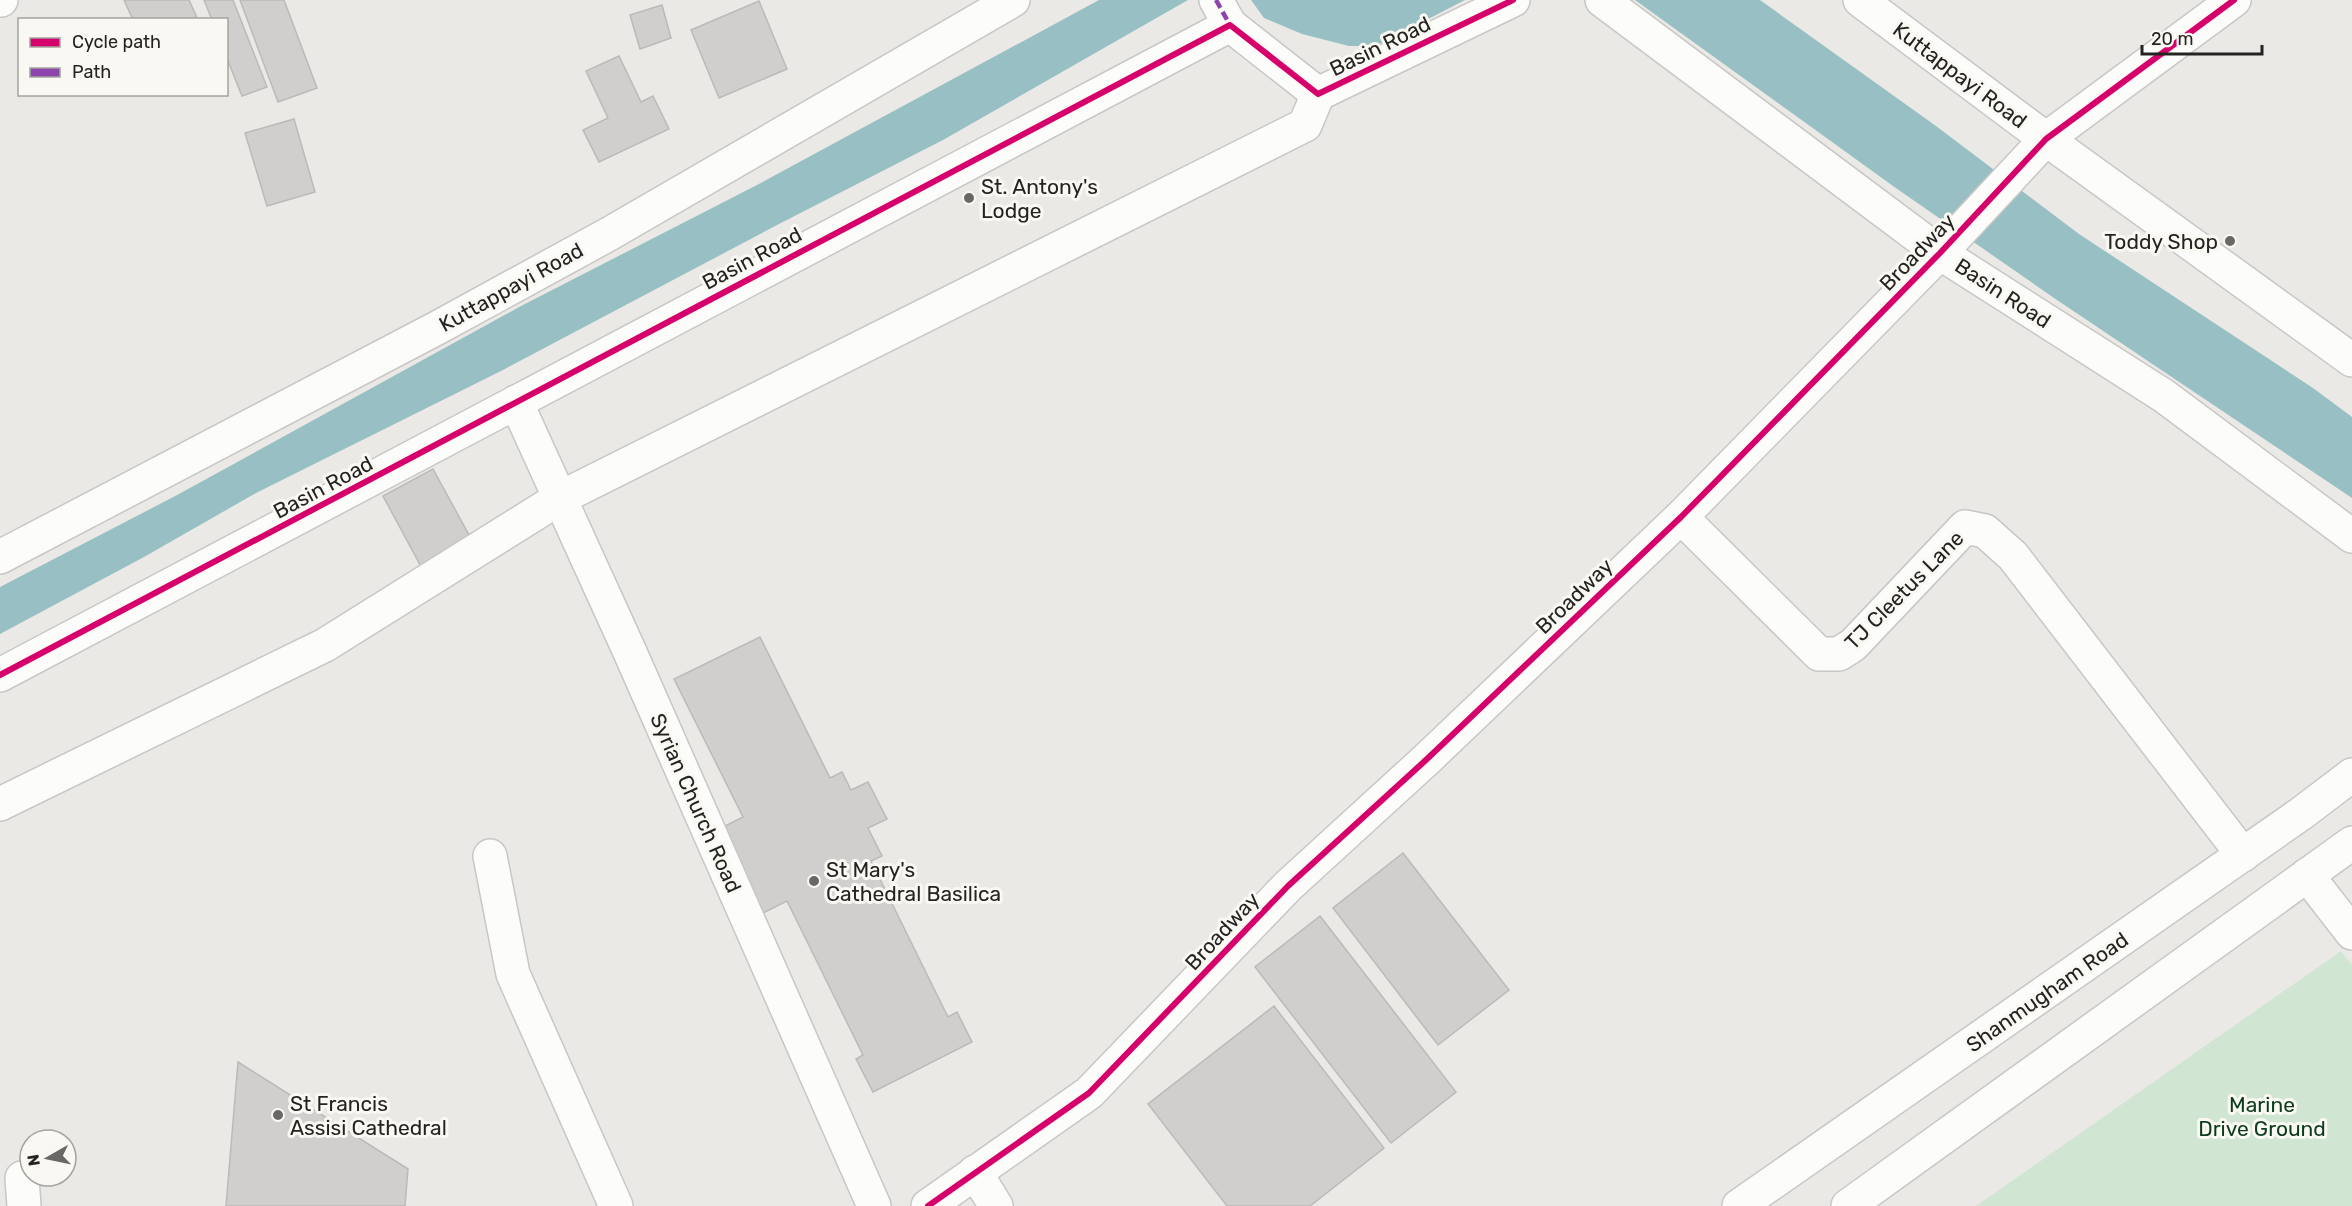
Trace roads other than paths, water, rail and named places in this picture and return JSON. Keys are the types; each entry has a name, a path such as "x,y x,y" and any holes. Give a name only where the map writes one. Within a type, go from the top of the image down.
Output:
{"street":[{"name":"Kuttappayi Road","path":"0,557 437,328 599,239 1013,0"},
{"name":"Basin Road","path":"0,675 316,510 516,402 1223,13 1318,94 1513,0"},
{"name":"Basin Road","path":"1602,0 1940,253 2164,396 2352,536"},
{"name":"Kuttappayi Road","path":"1860,0 2046,139 2352,360"},
{"name":"Broadway","path":"928,1206 1089,1093 1287,886 1427,759 1681,517 1940,253 2046,139 2234,0"},
{"path":"0,804 325,645 560,498 1305,125 1318,94"},
{"name":"Syrian Church Road","path":"516,402 874,1206"},
{"name":"TJ Cleetus Lane","path":"1681,517 1819,654 1839,654 1853,645 1965,527 1985,531 2013,556 2243,855"},
{"name":"Shanmugham Road","path":"1739,1206 2243,855 2352,775"},
{"path":"490,856 513,974 616,1206"},
{"path":"1848,1206 2330,859 2352,933"},
{"path":"975,1173 996,1206"}],"water":[{"path":"1099,0 1188,0 943,140 503,370 256,493 144,557 0,634 0,587 179,494 521,306 755,186"},
{"path":"1251,0 1465,0 1376,46 1349,46 1302,34 1264,18"},
{"path":"1635,0 1760,0 1936,126 2079,234 2313,388 2352,417 2352,498 2054,298 1893,186"}],"place":[{"name":"St. Antony's Lodge","path":"969,198"},
{"name":"Toddy Shop","path":"2230,241"},
{"name":"St Mary's Cathedral Basilica","path":"814,881"},
{"name":"St Francis Assisi Cathedral","path":"278,1115"}],"park label":[{"name":"Marine Drive Ground","path":"2262,1116"}]}
